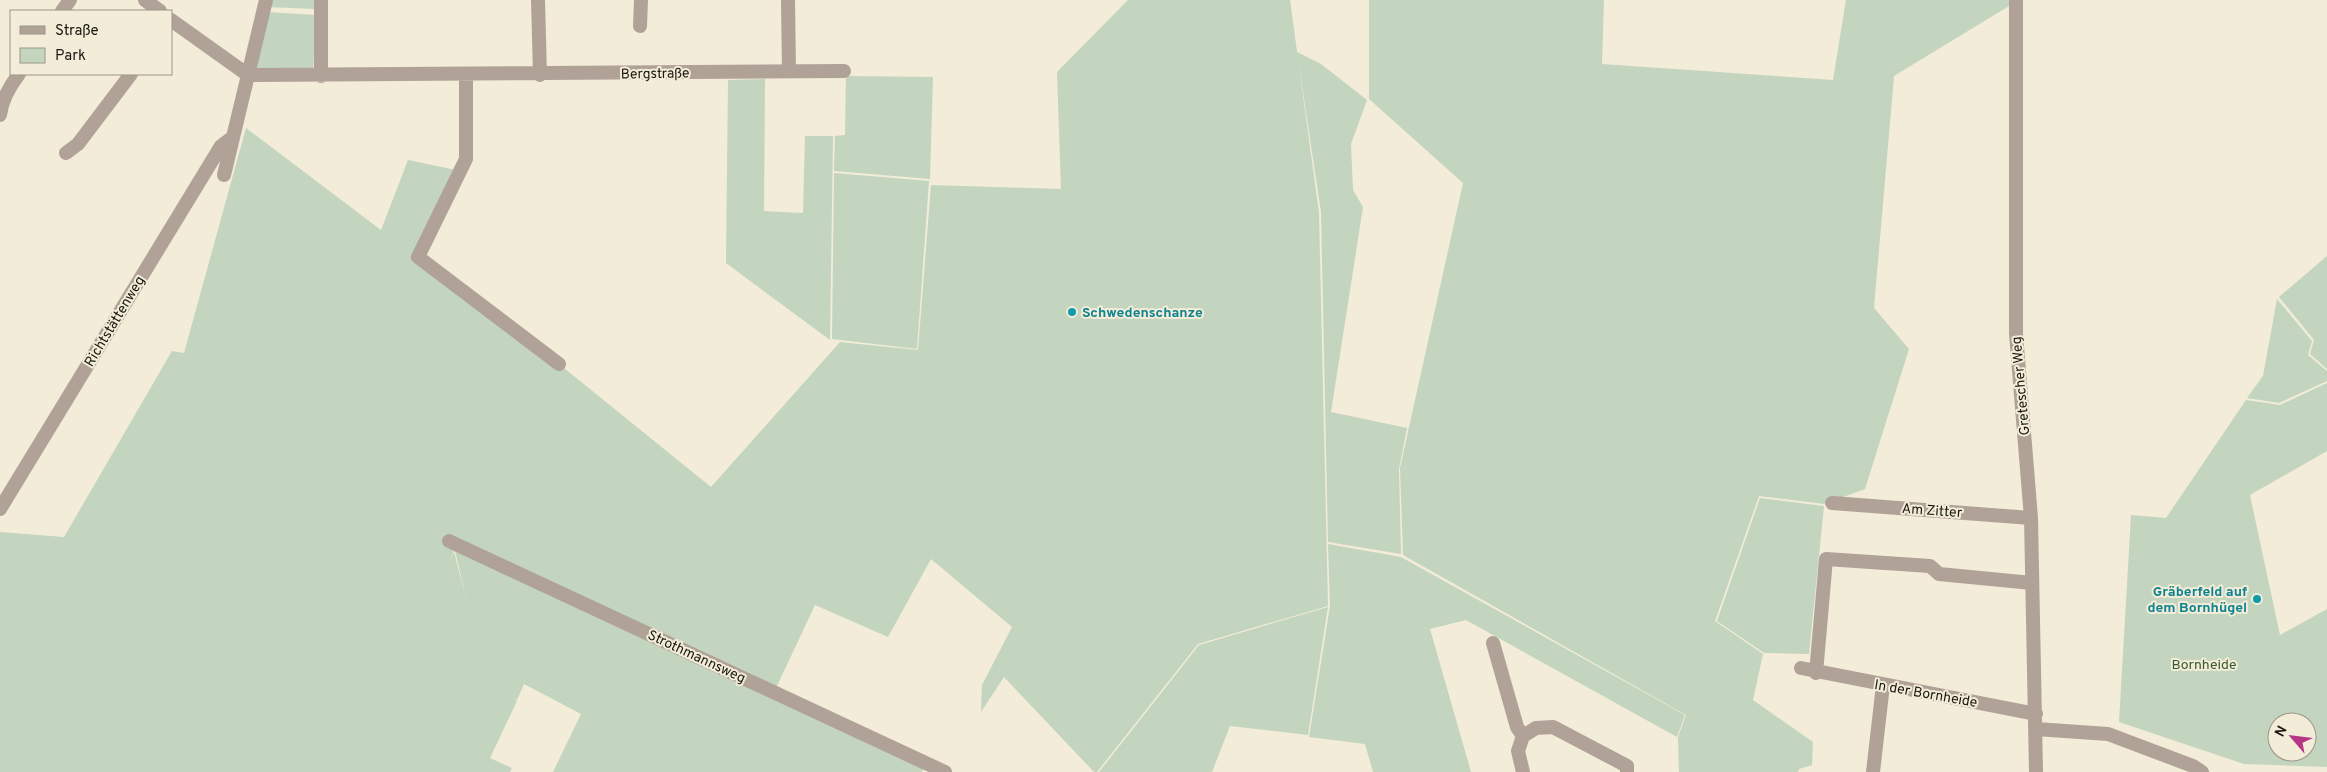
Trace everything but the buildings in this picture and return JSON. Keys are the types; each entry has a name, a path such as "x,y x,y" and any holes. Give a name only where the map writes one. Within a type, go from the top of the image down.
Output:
{"street":[{"path":"145,0 159,10"},
{"path":"224,175 266,0"},
{"path":"321,0 321,76"},
{"path":"538,0 540,75"},
{"path":"640,26 641,0"},
{"path":"788,0 789,71"},
{"name":"Gretescher Weg","path":"2016,0 2016,334 2031,518 2036,772"},
{"path":"172,21 248,75"},
{"name":"Bergstraße","path":"248,75 540,75 844,71"},
{"path":"0,115 9,88 18,75"},
{"path":"66,153 78,144 130,75"},
{"path":"466,75 466,159 418,257 559,364"},
{"name":"Richtstättenweg","path":"0,509 221,146 233,137"},
{"name":"Am Zitter","path":"1832,503 2031,518"},
{"name":"Strothmannsweg","path":"449,541 946,772"},
{"path":"1816,673 1826,559 1930,566 1939,574 2032,584"},
{"path":"1493,643 1516,728 1523,736"},
{"name":"In der Bornheide","path":"1801,668 1816,673 2036,714"},
{"path":"1873,772 1883,685"},
{"path":"1523,772 1518,751 1523,736 1536,728 1553,727 1627,766 1626,772"},
{"path":"2036,729 2108,734 2194,766 2202,772"}],"green space":[{"path":"269,0 315,0 315,9 267,7"},
{"path":"1128,0 1290,0 1319,213 1328,606 1198,644 1097,772 1094,772 1004,677 981,712 982,685 1012,627 931,559 888,637 815,605 776,688 458,541 449,562 454,552 467,602 455,551 924,767 922,772 553,772 581,714 524,684 517,700 513,698 517,701 490,758 512,768 510,772 0,772 0,532 64,537 172,351 184,353 246,128 381,230 408,160 456,170 418,257 559,364 711,487 840,342 918,350 931,185 1061,189 1057,72"},
{"path":"1369,0 1604,0 1602,64 1833,80 1846,0 2009,0 2009,6 1894,76 1874,308 1909,349 1865,489 1824,504 1759,496 1715,621 1763,654 1753,700 1813,742 1812,765 1799,769 1798,772 1679,772 1678,737 1686,715 1403,555 1400,468 1463,183 1369,99"},
{"path":"266,12 316,15 313,73 253,72"},
{"path":"1297,52 1321,64 1367,100 1351,144 1353,190 1363,207 1331,412 1407,428 1399,469 1401,554 1328,542 1321,212"},
{"path":"846,76 933,77 930,179 834,171 835,136 845,135"},
{"path":"765,79 764,211 803,213 805,136 833,136 830,340 726,263 728,80"},
{"path":"834,173 929,181 917,349 832,339"},
{"path":"2327,256 2327,369 2310,354 2314,340 2279,297"},
{"path":"2277,299 2312,341 2308,355 2327,371 2327,381 2279,403 2247,398 2263,376"},
{"name":"Bornheide","path":"2327,383 2327,451 2250,495 2280,635 2327,609 2327,767 2244,764 2119,722 2131,515 2166,518 2246,400 2280,405"},
{"path":"1760,498 1824,506 1809,654 1764,653 1717,621"},
{"path":"1328,544 1401,557 1685,715 1677,737 1466,620 1430,629 1471,772 1373,772 1365,744 1309,737 1330,606"},
{"path":"1328,607 1308,735 1230,726 1212,772 1099,772 1199,645"}],"place":[{"name":"Schwedenschanze","path":"1072,312"},
{"name":"Gräberfeld auf dem Bornhügel","path":"2257,599"}]}
